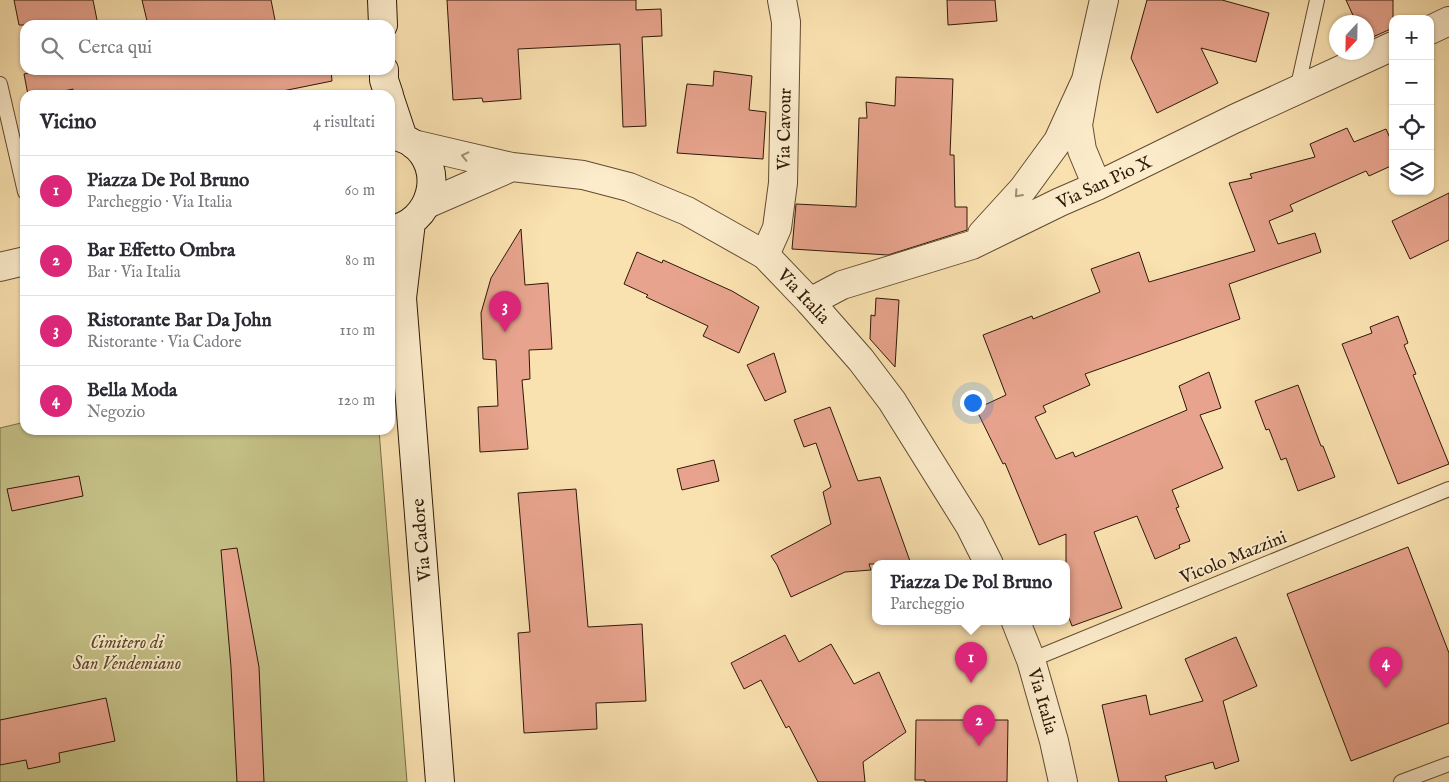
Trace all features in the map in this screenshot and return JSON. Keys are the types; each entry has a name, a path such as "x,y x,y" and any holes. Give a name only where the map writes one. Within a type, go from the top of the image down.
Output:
{"street":[{"path":"382,0 383,20"},
{"name":"Via Cavour","path":"765,255 776,228 783,183 786,22 782,0"},
{"path":"1097,186 1082,150 1078,125 1104,0"},
{"path":"1434,28 1449,21"},
{"name":"Via San Pio X","path":"810,302 842,285 972,245 1296,90 1389,48"},
{"path":"1060,202 1051,194 1047,184 1046,171 1050,158 1086,80"},
{"name":"Via Cadore","path":"395,118 402,139 424,156 430,171 431,188 409,218 402,298 440,782"},
{"name":"Via Italia","path":"402,139 512,167 583,174 628,187 687,211 765,255 861,360 892,401 970,526 987,560"},
{"path":"972,245 1023,189 1058,140"},
{"name":"Via Italia","path":"409,218 512,167"},
{"path":"0,267 20,262"},
{"name":"Via Cadore","path":"395,284 402,298"},
{"name":"Via Italia","path":"1017,625 1031,660 1054,741 1063,782"}],"lane":[{"path":"1296,90 1317,0"},
{"path":"0,84 20,170"},
{"name":"Vicolo Mazzini","path":"1031,660 1449,489"},
{"path":"1401,782 1449,764"}],"green space":[{"name":"Cimitero di San Vendemiano","path":"20,423 20,435 379,435 407,782 0,782 0,428"}],"building":[{"path":"14,0 93,0 97,20 20,20 19,25"},
{"path":"142,0 271,0 275,20 147,20"},
{"path":"447,0 636,0 636,10 661,9 662,36 642,37 646,126 623,127 620,44 518,49 521,99 483,102 482,98 453,100"},
{"path":"947,0 995,0 997,21 948,25"},
{"path":"1147,0 1222,0 1269,13 1256,62 1201,48 1218,83 1157,113 1131,58"},
{"path":"1346,0 1393,0 1393,15 1389,15 1389,30 1374,36 1374,15 1353,15"},
{"path":"714,71 752,76 749,110 766,112 763,159 677,153 687,84 713,86"},
{"path":"24,75 331,75 332,81 288,90 27,90"},
{"path":"896,77 953,79 950,155 954,155 955,207 967,207 967,230 888,255 792,249 796,204 856,207 859,118 867,118 866,102 895,106"},
{"path":"1347,128 1354,142 1386,129 1389,136 1389,167 1369,176 1366,171 1290,205 1293,211 1269,221 1278,244 1315,233 1321,252 1229,284 1240,319 1085,374 1090,385 1043,406 1046,412 1035,417 1056,459 1073,452 1075,457 1187,410 1179,386 1209,372 1221,408 1200,415 1223,468 1172,490 1179,507 1176,508 1190,541 1179,545 1180,548 1155,559 1137,516 1094,532 1122,608 1072,626 1070,621 1070,560 1066,560 1066,534 1039,545 1005,463 1003,464 976,409 1006,395 983,335 1032,316 1033,319 1100,292 1091,269 1139,252 1149,282 1255,251 1229,183 1252,178 1250,174 1315,157 1310,144"},
{"path":"1449,193 1449,240 1410,259 1392,221"},
{"path":"521,229 525,285 548,283 552,349 529,350 530,379 522,380 528,449 480,452 478,407 498,406 496,360 483,359 481,313 491,278"},
{"path":"637,252 662,263 663,260 732,291 759,307 739,353 703,336 708,326 646,297 648,295 624,284"},
{"path":"876,298 899,300 895,367 870,339 871,315 875,316"},
{"path":"1398,316 1408,343 1404,345 1416,374 1413,375 1449,464 1398,484 1342,344 1372,333 1370,327"},
{"path":"774,353 786,392 765,401 747,365"},
{"path":"1298,385 1335,477 1298,491 1286,458 1281,460 1269,429 1266,430 1255,401"},
{"path":"830,407 858,481 880,477 910,560 872,560 872,564 869,564 871,570 845,572 791,597 771,556 831,524 823,492 831,487 816,443 804,447 794,420"},
{"path":"714,460 719,481 682,490 677,469"},
{"path":"79,476 83,496 12,511 7,489"},
{"path":"576,489 588,627 642,624 646,701 596,703 597,729 524,733 518,633 530,632 518,493"},
{"path":"1408,547 1449,653 1449,723 1351,761 1287,594"},
{"path":"237,548 259,667 264,782 237,782 231,667 221,550"},
{"path":"785,635 799,662 831,644 854,684 879,672 906,732 863,762 865,782 818,782 789,726 786,728 761,680 744,689 731,663"},
{"path":"1236,637 1257,686 1223,701 1239,761 1215,769 1213,762 1165,776 1167,782 1119,782 1102,705 1146,695 1150,715 1203,701 1185,659"},
{"path":"106,698 115,741 59,753 60,762 28,769 26,760 0,765 0,720"},
{"path":"916,720 1008,720 1007,782 925,782 925,780 915,780"}],"place":[{"name":"Ristorante Bar Da John","path":"505,332"},
{"name":"Piazza De Pol Bruno","path":"971,683"},
{"name":"Bella Moda","path":"1386,688"},
{"name":"Bar Effetto Ombra","path":"979,746"}]}
